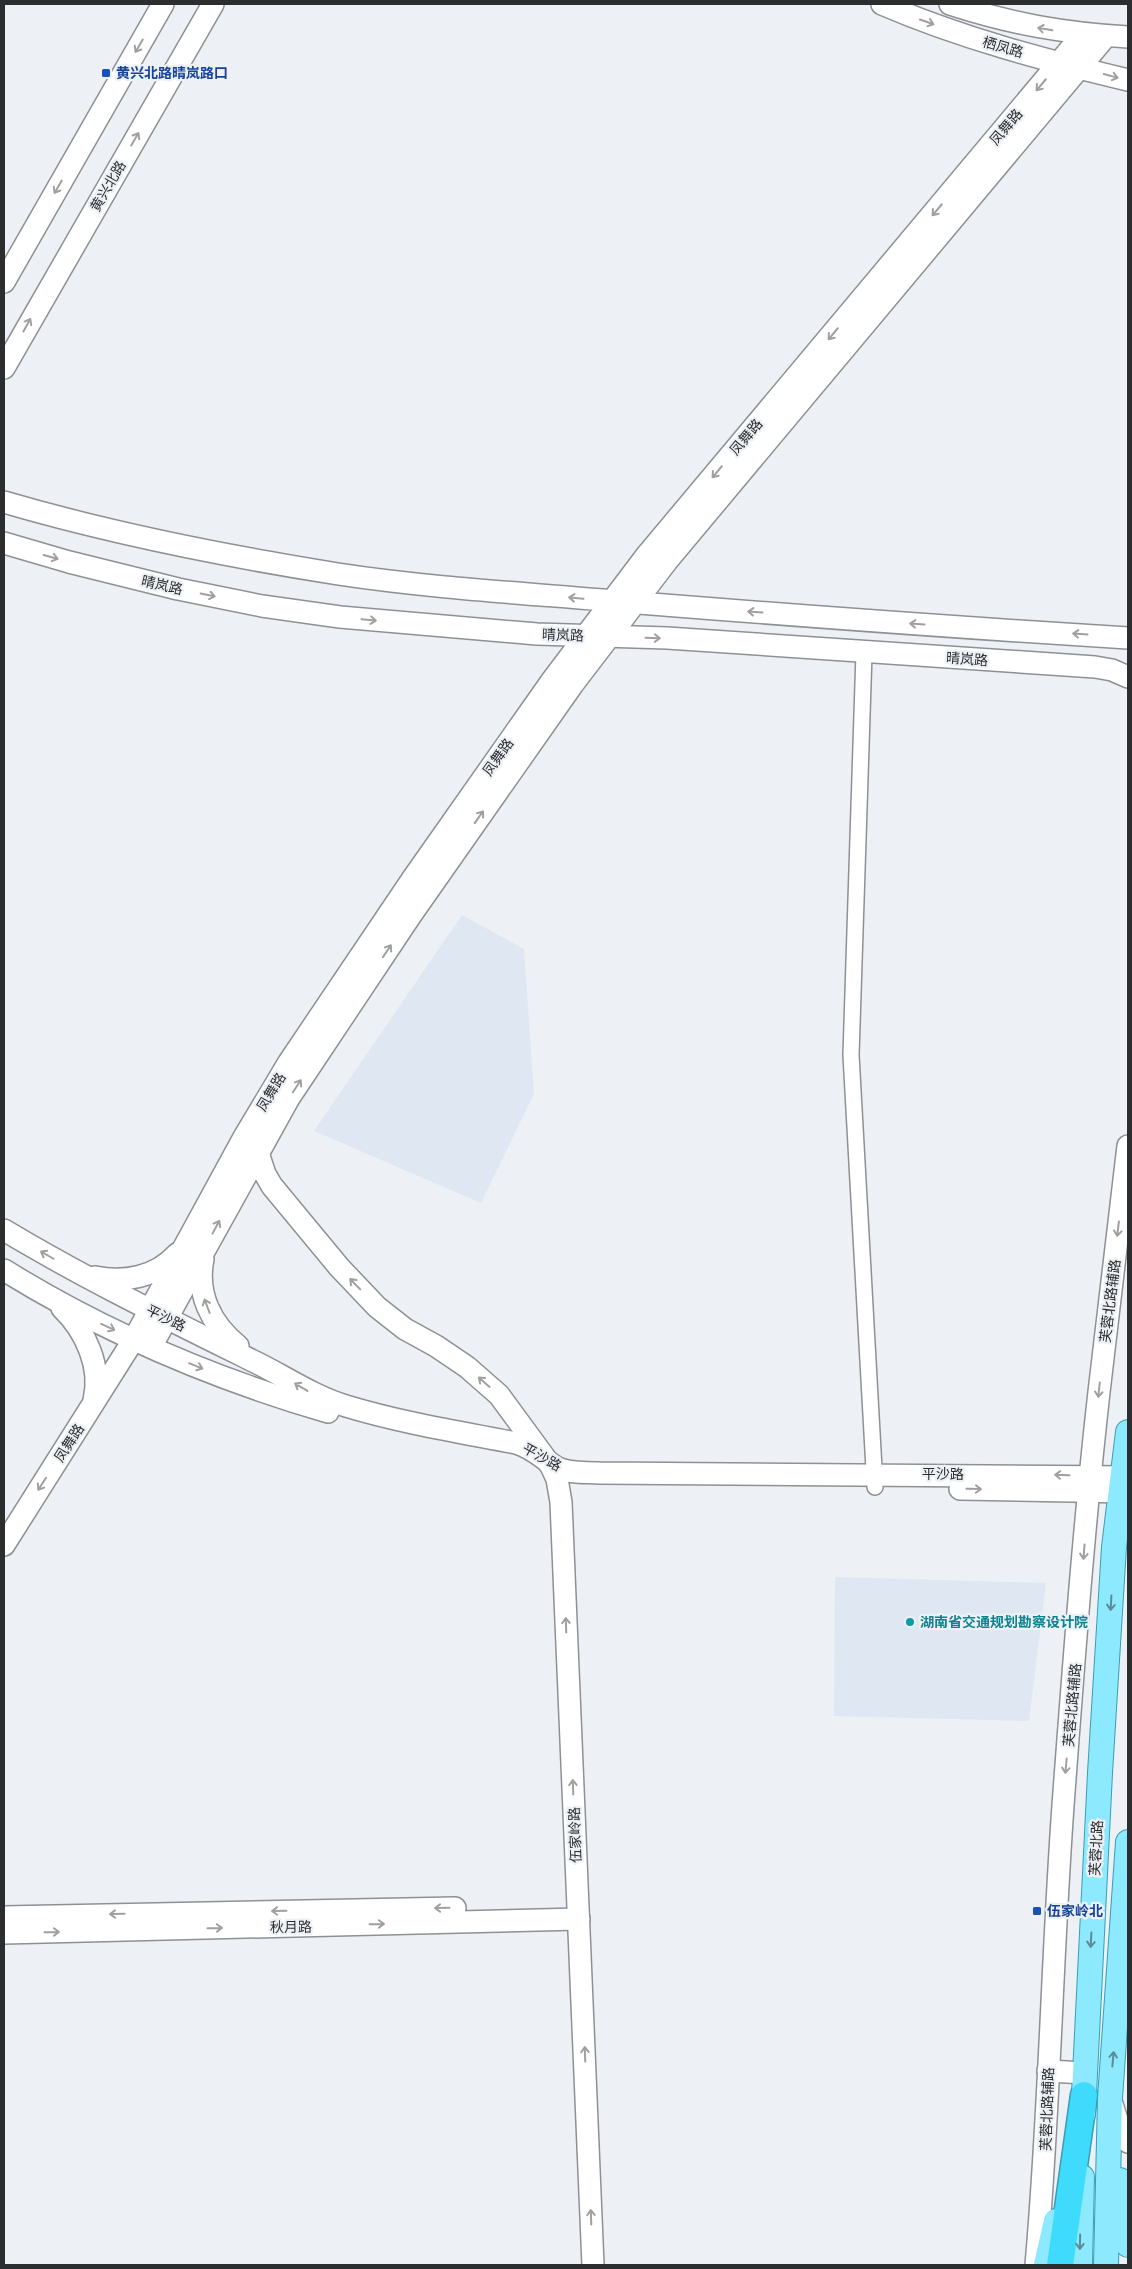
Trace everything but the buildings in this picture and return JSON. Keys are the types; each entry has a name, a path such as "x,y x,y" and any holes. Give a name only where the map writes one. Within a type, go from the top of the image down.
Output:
{"highway":[{"path":"1060,2265 1084,2084"}],"main road":[{"name":"芙蓉北路","path":"1080,2265 1084,2084 1103,1725 1114,1547 1125,1484 1128,1432"},
{"path":"1106,2265 1110,2098 1128,1842"},
{"path":"1046,2265 1084,2084"},
{"path":"1110,2098 1128,2245"}],"street":[{"path":"4,282 163,4"},
{"name":"黄兴北路","path":"4,368 213,4"},
{"name":"栖凤路","path":"882,4 987,44 1128,80"},
{"name":"栖凤路","path":"950,4 994,18 1044,29 1128,37"},
{"name":"凤舞路","path":"4,1544 93,1404 142,1343 196,1246 243,1140 289,1062 413,878 586,636 652,549 1083,34"},
{"name":"凤舞路","path":"196,1246 258,1152 289,1098 354,999 567,691 667,561 1106,36"},
{"path":"4,502 71,521 155,541 340,574 441,586 613,601 1128,638"},
{"name":"晴岚路","path":"4,543 69,562 178,589 262,606 340,618 537,634 667,638 864,653 1095,667 1112,670 1128,677"},
{"path":"864,653 852,1054 875,1480"},
{"name":"芙蓉北路辅路","path":"1036,2265 1046,2154 1048,2072 1064,1791 1090,1484 1128,1146"},
{"name":"伍家岭路","path":"258,1152 265,1174 272,1186 338,1267 376,1307 405,1329 436,1346 467,1367 499,1394 547,1459 558,1484 561,1502 593,2265"},
{"name":"平沙路","path":"4,1230 79,1273 264,1366 309,1392 345,1406 405,1421 516,1443 528,1447 557,1467 578,1472 1125,1484"},
{"path":"79,1273 106,1279 122,1280 140,1277 158,1271 196,1246 202,1262 202,1288 210,1315 229,1338 264,1366"},
{"name":"平沙路","path":"4,1270 88,1318 229,1380 317,1409 404,1432 523,1456 531,1460 558,1484 599,1487 875,1480"},
{"path":"51,1298 74,1321 90,1352 97,1376 97,1389 93,1404"},
{"path":"1070,1724 1103,1725"},
{"name":"秋月路","path":"4,1917 578,1912"},
{"name":"秋月路","path":"4,1933 578,1912"},
{"path":"1048,2072 1084,2084"},
{"path":"1110,2098 1118,2123 1128,2142"}],"shaded area":[{"path":"462,915 524,949 534,1094 481,1203 314,1131"},
{"path":"835,1577 1046,1583 1029,1721 834,1716"}],"place":[{"name":"黄兴北路晴岚路口","path":"106,73"},
{"name":"湖南省交通规划勘察设计院","path":"910,1622"},
{"name":"伍家岭北","path":"1037,1911"}]}
